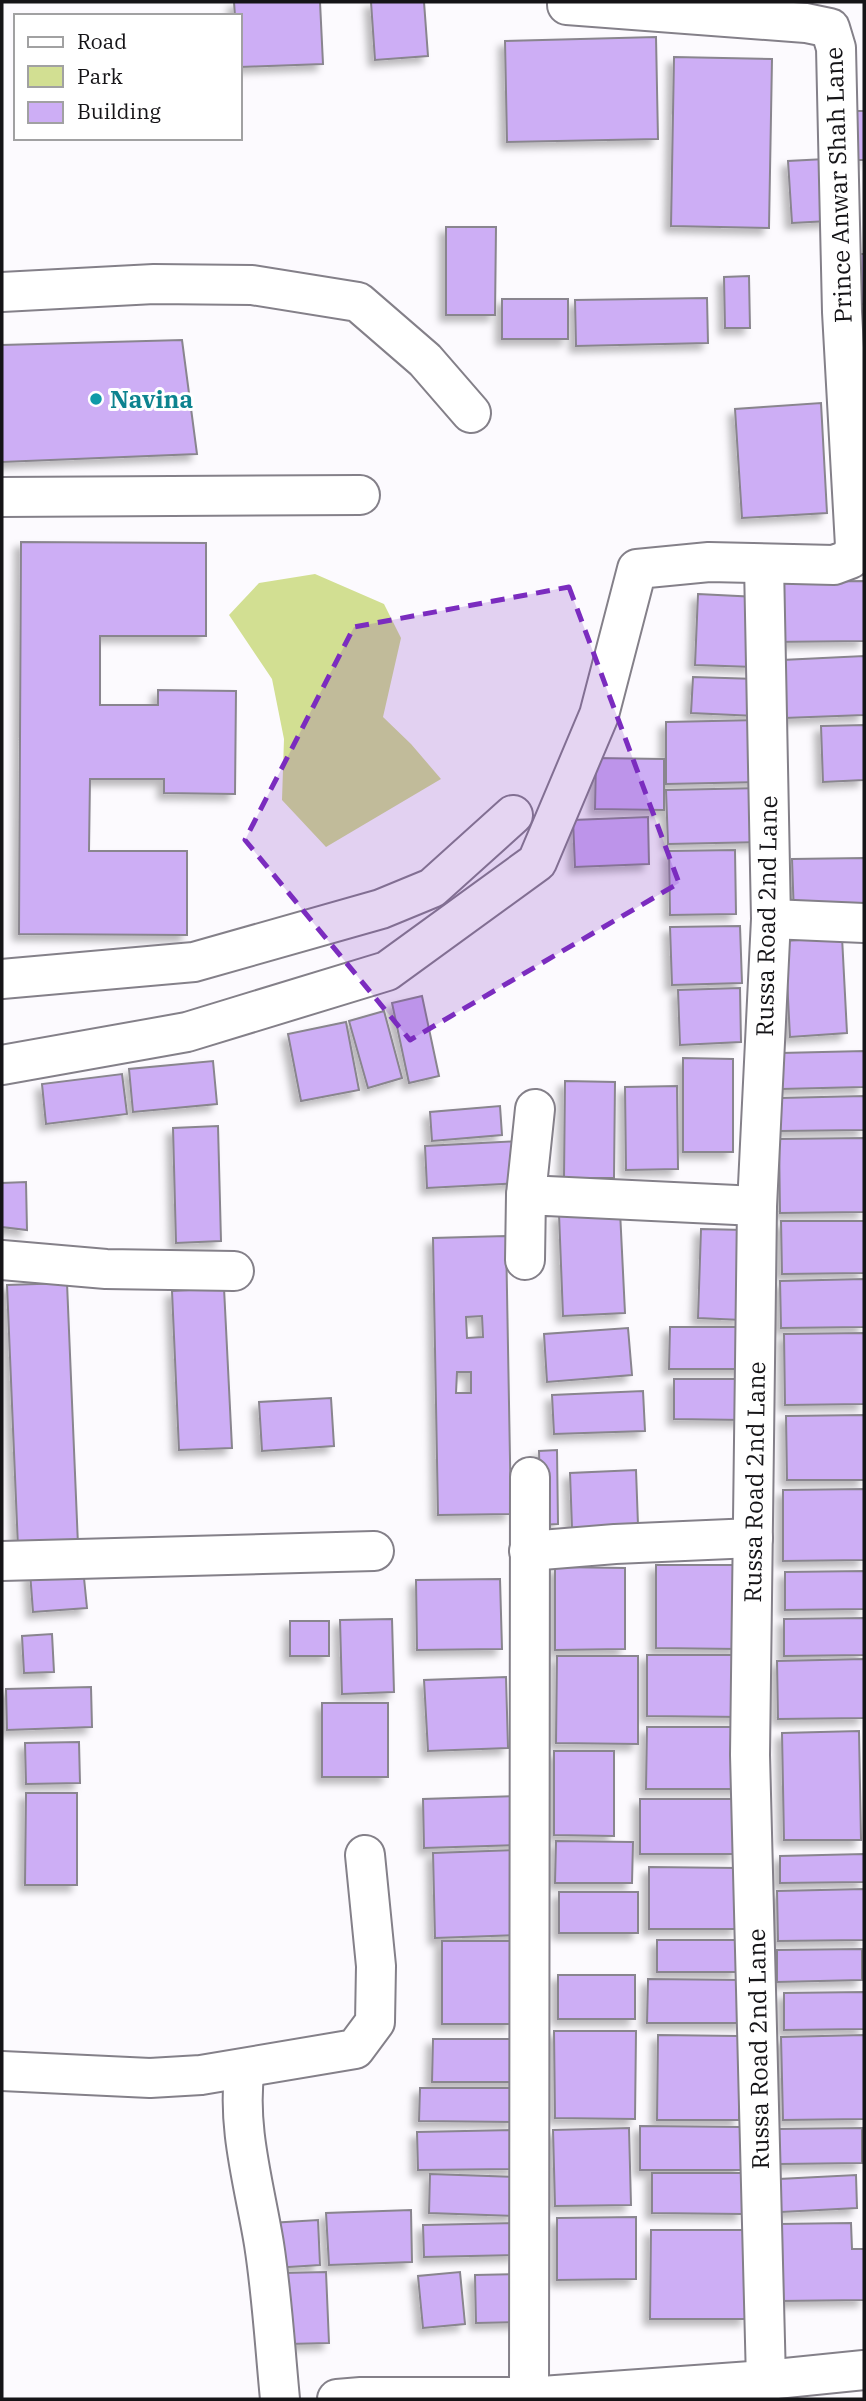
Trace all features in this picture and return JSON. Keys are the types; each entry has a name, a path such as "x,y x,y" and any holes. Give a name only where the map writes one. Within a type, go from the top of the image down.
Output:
{"street":[{"name":"Prince Anwar Shah Lane","path":"2,1065 187,1032 387,971 537,862 599,715 637,569 709,562 834,565 850,559 855,546 853,311 836,48 830,28 806,23 567,3"},
{"path":"2,292 154,284 252,285 358,302 425,360 471,413"},
{"path":"2,497 360,495"},
{"name":"Russa Road 2nd Lane","path":"762,2390 750,1755 757,1206 771,919 764,564"},
{"path":"2,979 194,962 381,909 432,887 513,815"},
{"path":"771,919 864,923"},
{"path":"525,1260 526,1195 535,1109"},
{"path":"526,1195 757,1206"},
{"path":"2,1260 106,1269 234,1271"},
{"path":"529,2398 530,1477"},
{"path":"529,1551 753,1538"},
{"path":"2,1561 374,1551"},
{"path":"2,2071 150,2078 201,2075 355,2049 375,2022 376,1966 365,1855"},
{"path":"245,2069 241,2093 245,2133 267,2266 280,2399"},
{"path":"337,2399 529,2398 762,2390 864,2370"}],"highlighted area":[{"path":"569,587 679,883 410,1040 245,840 354,627"}],"green space":[{"path":"315,574 384,604 401,638 383,717 441,779 326,847 282,800 284,739 272,679 229,615 259,583"}],"building":[{"path":"234,2 320,2 323,64 242,67 242,14 235,14"},
{"path":"371,2 424,2 428,56 375,60"},
{"path":"656,37 658,139 507,142 505,41"},
{"path":"674,57 772,59 769,228 671,226"},
{"path":"855,111 864,111 864,160 857,160"},
{"path":"825,159 829,221 792,223 788,161"},
{"path":"446,227 496,227 495,315 446,315"},
{"path":"857,254 864,254 864,304 857,305"},
{"path":"749,276 750,328 725,328 724,277"},
{"path":"707,298 708,343 576,346 575,300"},
{"path":"502,299 568,299 568,339 502,339"},
{"name":"Navina","path":"182,340 197,454 2,462 2,345"},
{"path":"821,403 827,513 742,518 735,409"},
{"path":"21,542 206,543 206,636 100,636 100,705 158,705 158,690 236,691 235,794 164,793 164,779 90,779 89,851 187,851 187,935 19,934"},
{"path":"864,581 864,641 769,642 768,582"},
{"path":"698,594 757,597 754,667 695,665"},
{"path":"864,656 864,715 784,718 782,660"},
{"path":"693,677 757,679 756,716 691,713"},
{"path":"759,720 761,782 666,784 666,722"},
{"path":"864,725 864,780 823,782 821,726"},
{"path":"596,758 664,759 664,810 595,809"},
{"path":"762,788 764,842 668,844 666,790"},
{"path":"648,817 649,864 575,867 573,820"},
{"path":"735,850 736,914 670,915 669,851"},
{"path":"864,858 864,914 794,916 792,859"},
{"path":"740,926 742,983 672,985 670,927"},
{"path":"842,937 847,1033 790,1037 785,941"},
{"path":"740,988 741,1042 680,1045 678,990"},
{"path":"422,996 439,1076 409,1083 392,1003"},
{"path":"384,1011 402,1078 368,1088 349,1021"},
{"path":"346,1022 359,1090 301,1101 288,1034"},
{"path":"864,1051 864,1087 781,1089 781,1053"},
{"path":"683,1058 733,1059 733,1152 683,1152"},
{"path":"213,1061 217,1104 133,1112 129,1069"},
{"path":"122,1074 127,1114 46,1124 42,1084"},
{"path":"565,1081 615,1082 614,1178 564,1178"},
{"path":"677,1086 678,1169 626,1170 625,1087"},
{"path":"864,1096 864,1130 780,1131 780,1098"},
{"path":"500,1106 502,1135 432,1141 430,1112"},
{"path":"218,1126 221,1241 176,1243 173,1128"},
{"path":"864,1138 864,1212 780,1213 779,1139"},
{"path":"519,1141 521,1183 427,1188 425,1146"},
{"path":"26,1182 27,1230 2,1227 2,1183"},
{"path":"620,1211 625,1313 563,1316 559,1214"},
{"path":"781,1221 864,1221 864,1273 782,1274"},
{"path":"701,1229 745,1230 742,1320 698,1318"},
{"path":"506,1236 511,1514 438,1515 433,1238","holes":["482,1316 483,1337 467,1338 466,1317","457,1372 471,1372 471,1393 456,1393"]},
{"path":"864,1279 864,1327 781,1328 780,1281"},
{"path":"67,1283 78,1545 18,1548 7,1285"},
{"path":"224,1288 232,1448 179,1450 172,1291"},
{"path":"670,1327 747,1327 747,1369 669,1369"},
{"path":"628,1328 632,1375 547,1382 544,1334"},
{"path":"864,1333 864,1404 785,1405 784,1334"},
{"path":"674,1379 744,1379 744,1420 674,1419"},
{"path":"643,1391 645,1431 554,1434 552,1395"},
{"path":"331,1398 334,1446 262,1451 259,1402"},
{"path":"864,1415 864,1480 787,1480 786,1416"},
{"path":"557,1450 558,1524 541,1525 539,1451"},
{"path":"636,1470 638,1525 572,1528 570,1473"},
{"path":"864,1489 864,1560 783,1561 783,1490"},
{"path":"656,1565 739,1565 739,1649 656,1648"},
{"path":"555,1567 625,1568 625,1649 555,1650"},
{"path":"83,1568 87,1608 33,1612 30,1572"},
{"path":"864,1571 864,1609 785,1610 785,1572"},
{"path":"500,1579 502,1649 417,1650 416,1580"},
{"path":"864,1618 864,1655 784,1656 784,1619"},
{"path":"392,1619 394,1692 342,1694 340,1620"},
{"path":"290,1621 329,1621 329,1656 290,1656"},
{"path":"52,1634 54,1672 24,1673 22,1636"},
{"path":"647,1655 743,1655 743,1717 647,1716"},
{"path":"557,1656 638,1656 638,1744 556,1743"},
{"path":"864,1659 864,1718 778,1719 777,1661"},
{"path":"506,1677 508,1748 428,1751 424,1680"},
{"path":"91,1687 92,1727 7,1730 6,1689"},
{"path":"322,1703 388,1703 388,1777 322,1777"},
{"path":"647,1727 742,1727 742,1789 646,1789"},
{"path":"859,1731 861,1840 784,1840 782,1733"},
{"path":"79,1742 80,1783 26,1784 25,1743"},
{"path":"554,1751 614,1751 614,1836 554,1835"},
{"path":"26,1793 77,1793 77,1885 25,1885"},
{"path":"518,1796 519,1845 424,1848 423,1799"},
{"path":"640,1799 736,1799 736,1854 640,1854"},
{"path":"556,1841 633,1842 632,1883 555,1883"},
{"path":"516,1850 519,1935 435,1938 433,1853"},
{"path":"864,1854 864,1882 780,1883 780,1856"},
{"path":"649,1867 738,1868 737,1929 649,1929"},
{"path":"864,1889 864,1940 778,1941 777,1891"},
{"path":"559,1892 638,1892 638,1933 559,1933"},
{"path":"657,1940 738,1940 738,1972 657,1972"},
{"path":"442,1941 513,1941 513,2024 442,2024"},
{"path":"862,1949 862,1980 777,1982 777,1950"},
{"path":"558,1975 635,1975 635,2019 558,2019"},
{"path":"648,1979 743,1980 744,2023 647,2023"},
{"path":"864,1992 864,2029 784,2030 784,1993"},
{"path":"554,2031 636,2031 635,2119 555,2118"},
{"path":"658,2035 739,2036 739,2120 657,2120"},
{"path":"864,2035 864,2119 783,2120 781,2037"},
{"path":"433,2039 518,2039 518,2082 432,2082"},
{"path":"420,2088 515,2088 515,2122 419,2121"},
{"path":"640,2126 741,2127 741,2170 640,2170"},
{"path":"629,2128 631,2205 555,2206 553,2130"},
{"path":"862,2128 862,2163 779,2164 778,2129"},
{"path":"513,2130 515,2169 418,2170 417,2132"},
{"path":"652,2173 742,2173 743,2214 652,2213"},
{"path":"430,2174 517,2177 515,2216 429,2213"},
{"path":"856,2175 857,2208 781,2212 779,2179"},
{"path":"411,2210 412,2262 329,2265 326,2213"},
{"path":"636,2217 636,2279 557,2280 557,2218"},
{"path":"318,2220 320,2265 273,2268 270,2223"},
{"path":"516,2223 517,2255 424,2257 423,2225"},
{"path":"851,2223 852,2249 864,2249 864,2300 779,2301 777,2224"},
{"path":"651,2230 747,2230 746,2319 650,2319"},
{"path":"326,2272 329,2343 288,2344 284,2273"},
{"path":"460,2272 465,2324 423,2328 418,2276"},
{"path":"521,2274 522,2322 476,2323 475,2275"}],"place":[{"name":"Navina","path":"96,399"}]}
